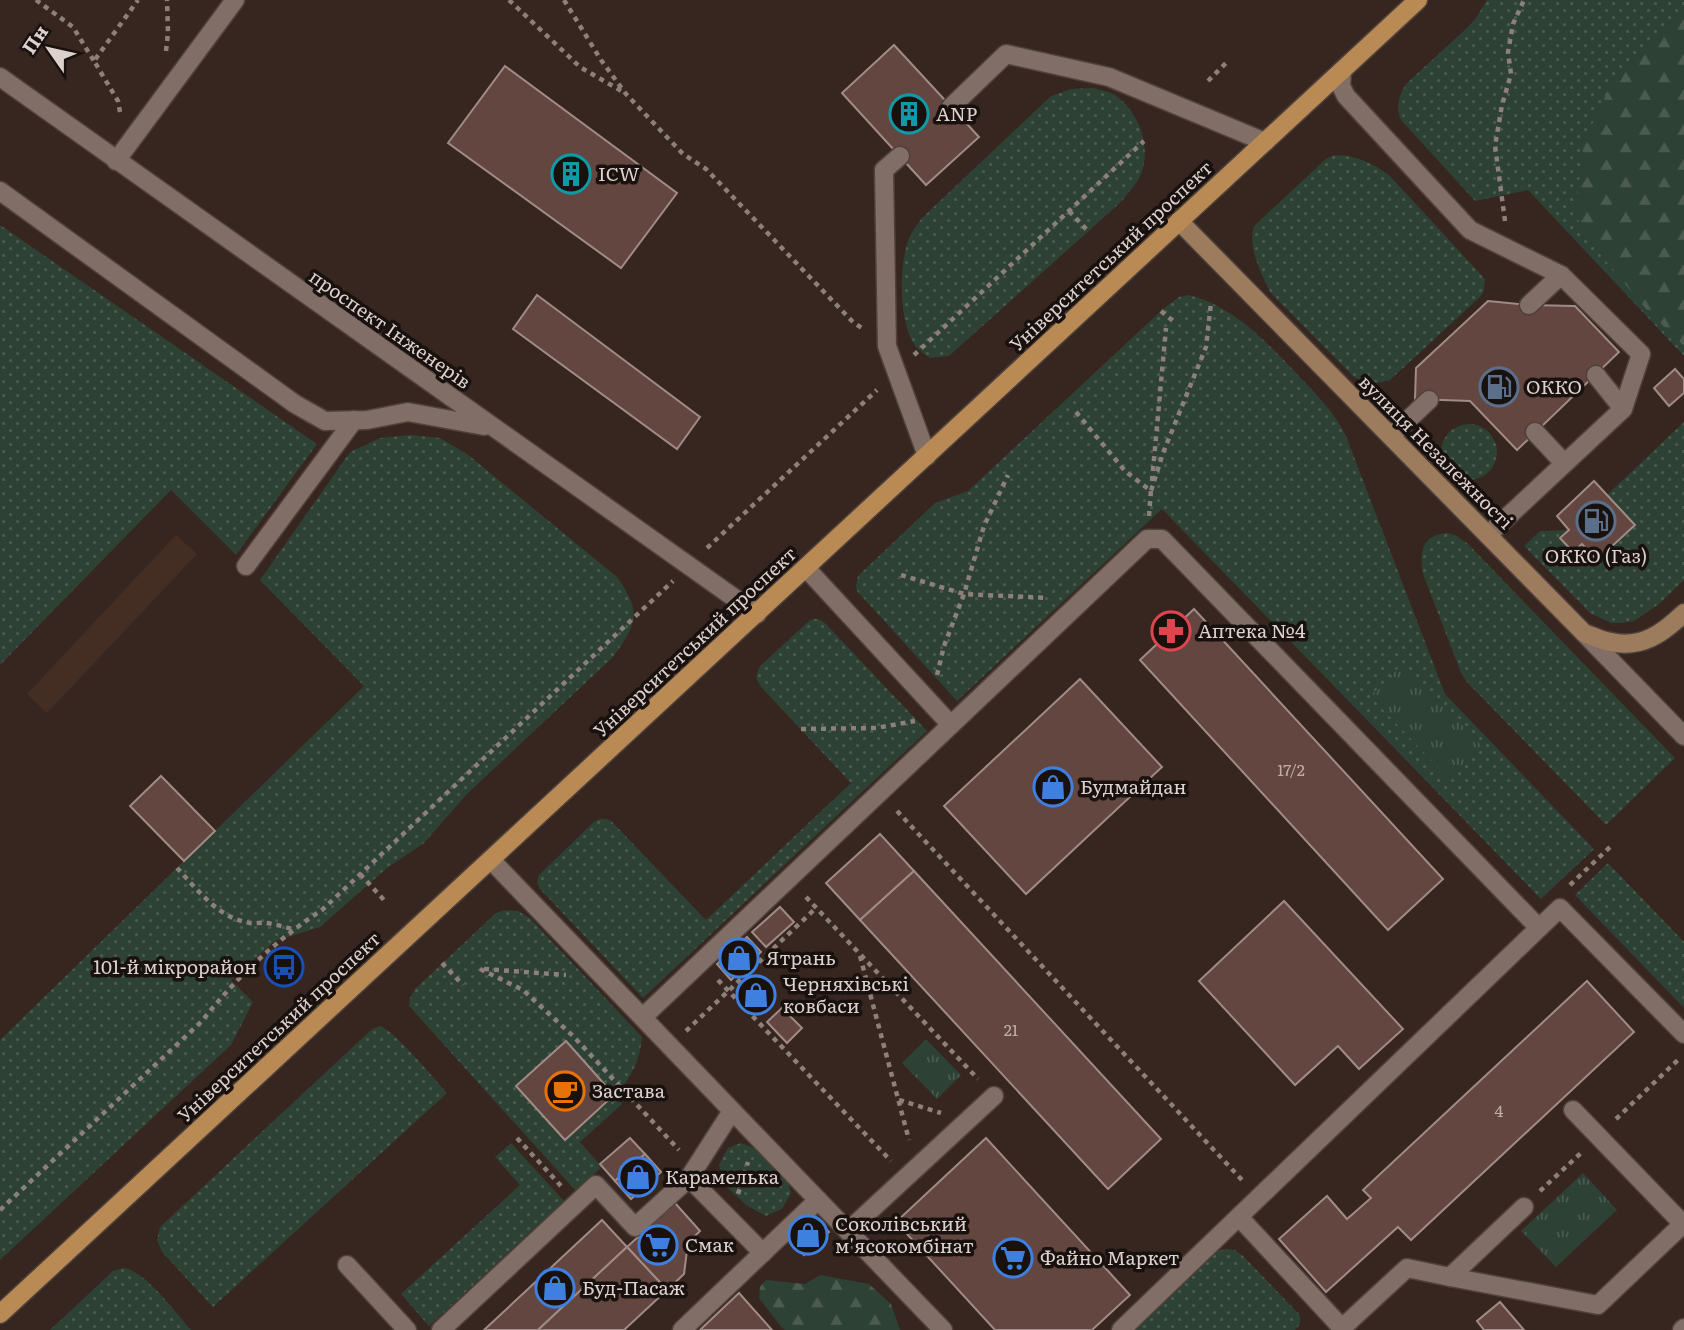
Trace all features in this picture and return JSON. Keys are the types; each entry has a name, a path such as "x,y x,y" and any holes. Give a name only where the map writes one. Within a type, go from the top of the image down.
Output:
{"main road":[{"name":"Університетський проспект","path":"0,1314 1418,0"}],"street":[{"path":"117,161 235,0"},
{"path":"951,107 1006,54 1109,77 1265,142"},
{"path":"1342,71 1341,86 1346,96 1469,230 1561,275 1641,354 1623,409 1488,535"},
{"name":"проспект Інженерів","path":"0,77 757,614"},
{"path":"900,156 884,170 887,346 927,456"},
{"path":"0,191 295,404 325,421 367,420 408,412 493,427"},
{"name":"вулиця Незалежності","path":"1179,221 1584,633 1610,642 1629,644 1650,639 1684,613"},
{"path":"1529,304 1561,275"},
{"path":"1596,375 1623,409"},
{"path":"1391,436 1429,400"},
{"path":"246,566 354,420"},
{"path":"1535,432 1564,463"},
{"path":"643,1017 880,792 941,714 1083,599 1147,539 1162,539 1539,928"},
{"path":"806,568 941,714"},
{"path":"1584,633 1684,736"},
{"path":"491,860 943,1330"},
{"path":"1121,1330 1560,908 1684,1034"},
{"path":"848,1231 994,1096"},
{"path":"1238,1217 1342,1328 1407,1268 1598,1305 1683,1223 1573,1110"},
{"path":"441,1330 596,1185 635,1227 692,1173 732,1111"},
{"path":"692,1173 730,1220 762,1253"},
{"path":"682,1330 818,1200"},
{"path":"1450,1277 1524,1207"},
{"path":"347,1265 407,1330"}],"path":[{"path":"36,0 73,27 118,102 128,145"},
{"path":"94,61 138,0"},
{"path":"509,0 580,67 626,94"},
{"path":"564,0 601,60 626,94 683,154 706,169 852,321 887,346"},
{"path":"1508,249 1495,146 1511,74 1508,52 1513,24 1524,0"},
{"path":"1208,81 1226,63"},
{"path":"0,1210 202,1021 221,997 293,929 322,910 1144,141"},
{"path":"1069,211 1088,231"},
{"path":"1151,491 1206,347 1211,303"},
{"path":"1161,310 1173,321"},
{"path":"1147,539 1166,328"},
{"path":"1076,412 1125,471 1151,491"},
{"path":"801,729 876,729 941,714 944,646 964,594 984,526 1008,475"},
{"path":"901,575 964,594 1083,599"},
{"path":"880,792 1258,1198"},
{"path":"1560,908 1567,889 1610,847"},
{"path":"177,868 223,913 251,923 266,923 293,929"},
{"path":"360,874 384,900"},
{"path":"789,878 994,1096"},
{"path":"670,1046 816,908"},
{"path":"859,953 898,1099 912,1172"},
{"path":"443,962 463,985"},
{"path":"701,962 912,1172"},
{"path":"605,978 480,969 523,990 573,1036 692,1173"},
{"path":"898,1099 967,1122"},
{"path":"730,1220 756,1135"},
{"path":"517,1138 576,1203"}],"shaded area":[{"path":"176,535 197,554 47,713 27,694"}],"green space":[{"path":"1487,0 1684,0 1684,356 1528,190 1475,201 1401,120 1399,102 1406,84 1469,26"},
{"path":"1684,13 1684,346 1647,310 1594,247 1575,215 1584,142 1612,82"},
{"path":"1092,88 1113,94 1130,110 1136,120 1141,130 1145,154 1138,179 1121,202 949,356 930,358 917,348 911,338 903,310 903,261 911,234 922,218 1051,96 1071,89"},
{"path":"1335,155 1364,160 1389,175 1485,279 1484,291 1480,297 1390,380 1376,383 1353,376 1270,292 1259,268 1252,242 1254,226 1327,158"},
{"path":"0,225 317,444 236,555 171,490 0,665"},
{"path":"1189,295 1221,308 1248,326 1330,410 1346,436 1445,694 1594,849 1541,899 1162,509 957,701 857,591 858,576 935,503 968,491 1164,308 1179,297"},
{"path":"1684,422 1684,580 1659,604 1634,621 1611,623 1590,613 1524,546 1540,531 1569,530 1561,538 1572,551 1582,544 1598,560 1635,525 1607,495"},
{"path":"1463,424 1475,424 1485,428 1493,436 1497,452 1493,468 1485,476 1475,480 1463,480 1453,476 1445,468 1441,458 1441,446 1445,436 1453,428"},
{"path":"411,435 440,438 467,454 617,577 633,609 627,636 612,658 467,794 424,843 387,868 320,927 275,941 231,980 253,1002 231,1045 0,1260 0,1040 364,686 260,580 350,452 380,438"},
{"path":"1447,533 1468,544 1675,758 1606,825 1461,673 1422,566 1422,552 1427,541"},
{"path":"814,619 826,624 927,731 643,998 540,889 537,883 539,875 594,822 607,819 706,920 851,783 761,687 756,678 759,667"},
{"path":"1403,664 1482,746 1449,779 1370,696"},
{"path":"1608,863 1684,942 1684,1008 1575,895"},
{"path":"505,910 518,911 530,918 642,1037 634,1069 615,1095 622,1104 580,1142 602,1167 576,1191 409,1006 415,989 496,913"},
{"path":"380,1026 404,1046 447,1093 213,1307 162,1252 157,1240 160,1227 371,1030"},
{"path":"926,1039 961,1075 937,1099 902,1063"},
{"path":"511,1143 564,1201 429,1326 401,1294 520,1185 495,1157"},
{"path":"741,1143 766,1155 784,1175 791,1193 782,1209 766,1216 746,1205 724,1184 719,1165 728,1148"},
{"path":"1583,1173 1617,1210 1556,1267 1521,1231"},
{"path":"1235,1250 1243,1256 1299,1314 1300,1323 1295,1330 1135,1330 1218,1251"},
{"path":"124,1268 150,1284 191,1330 50,1330 113,1271"},
{"path":"820,1275 869,1284 891,1304 900,1330 782,1328 759,1298 760,1287 766,1280 805,1284"}],"building":[{"name":"ANP","path":"894,45 979,137 926,185 842,93"},
{"name":"ICW","path":"505,66 677,193 621,268 448,143"},
{"path":"537,295 700,417 677,449 513,329"},
{"name":"ОККО","path":"1488,301 1575,306 1619,352 1517,450 1470,401 1415,399 1416,368"},
{"path":"1675,369 1684,379 1684,393 1669,406 1654,388"},
{"name":"ОККО (Газ)","path":"1594,481 1635,525 1597,560 1582,544 1573,552 1560,538 1569,530 1557,516"},
{"path":"1194,609 1443,879 1388,930 1140,660"},
{"name":"Будмайдан","path":"1080,679 1162,767 1026,894 944,806"},
{"path":"161,776 215,831 184,861 130,806"},
{"path":"880,834 914,871 860,920 826,883"},
{"path":"914,871 1161,1139 1108,1189 860,920"},
{"path":"1284,901 1403,1029 1359,1069 1338,1046 1295,1085 1199,981"},
{"path":"780,907 794,922 766,947 752,932"},
{"name":"Ятрань","path":"747,937 761,952 731,980 717,964"},
{"name":"Черняхівські ковбаси","path":"752,976 774,1000 760,1014 737,991"},
{"path":"1587,981 1634,1032 1411,1240 1398,1227 1326,1292 1279,1239 1327,1196 1347,1219 1371,1198 1363,1190"},
{"path":"782,1008 802,1028 787,1043 767,1022"},
{"name":"Застава","path":"566,1041 614,1095 565,1140 516,1086"},
{"path":"630,1138 645,1154 615,1181 600,1164"},
{"name":"Файно Маркет","path":"986,1138 1130,1295 1092,1330 995,1330 896,1222"},
{"name":"Карамелька","path":"645,1154 661,1172 631,1199 615,1181"},
{"name":"Смак","path":"675,1203 700,1231 688,1243 684,1274 667,1290 627,1247"},
{"name":"Соколівський м'ясокомбінат","path":"812,1215 829,1232 804,1255 787,1237"},
{"name":"Буд-Пасаж","path":"602,1220 627,1247 538,1330 484,1330"},
{"path":"627,1247 667,1290 624,1330 538,1330"},
{"path":"739,1293 772,1330 700,1330"},
{"path":"1500,1302 1524,1330 1484,1330 1477,1321"}],"place":[{"name":"ANP","path":"909,114"},
{"name":"ICW","path":"571,174"},
{"name":"ОККО","path":"1499,387"},
{"name":"ОККО (Газ)","path":"1596,521"},
{"name":"Аптека №4","path":"1171,631"},
{"name":"Будмайдан","path":"1053,787"},
{"name":"Ятрань","path":"739,958"},
{"name":"101-й мікрорайон","path":"284,967"},
{"name":"Черняхівські ковбаси","path":"756,995"},
{"name":"Застава","path":"565,1091"},
{"name":"Карамелька","path":"638,1177"},
{"name":"Соколівський м'ясокомбінат","path":"808,1235"},
{"name":"Смак","path":"658,1245"},
{"name":"Файно Маркет","path":"1013,1258"},
{"name":"Буд-Пасаж","path":"555,1288"}]}
